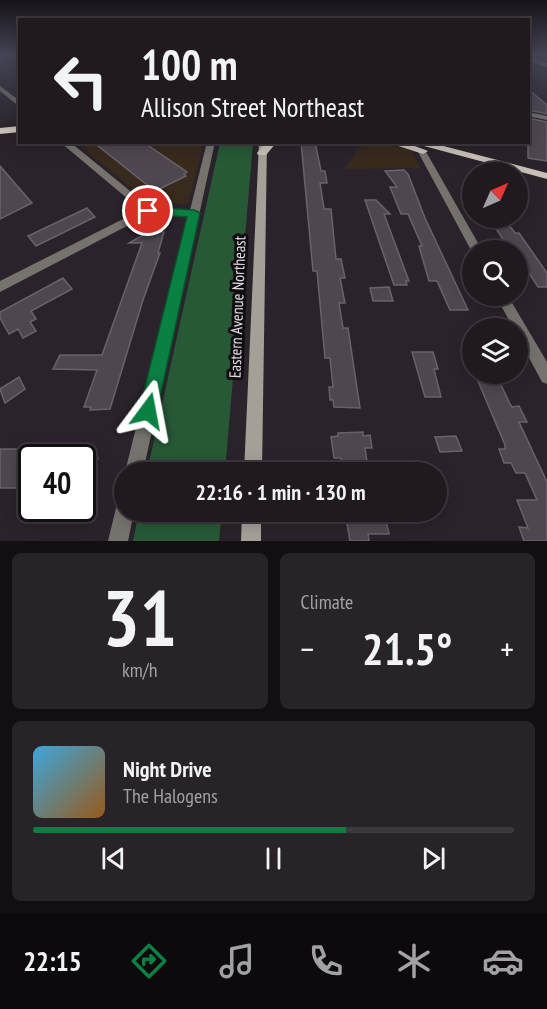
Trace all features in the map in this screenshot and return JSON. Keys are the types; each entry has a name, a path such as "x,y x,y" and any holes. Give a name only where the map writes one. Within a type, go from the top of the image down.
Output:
{"main road":[{"path":"0,131 18,129"},
{"path":"416,144 474,162"},
{"path":"416,144 547,176"},
{"name":"Eastern Avenue Northeast","path":"253,462 262,148"},
{"path":"528,178 547,183"},
{"path":"251,541 252,522"}],"street":[{"path":"0,88 18,103"},
{"path":"530,114 547,118"},
{"path":"66,144 148,211"},
{"path":"136,462 211,144"},
{"path":"416,144 471,240"},
{"path":"0,287 148,211 194,213"},
{"path":"508,306 547,377"},
{"path":"118,541 122,522"}],"shaded area":[{"path":"78,144 204,144 188,204 150,203"},
{"path":"363,144 386,144 411,150 421,168 344,169"}],"green space":[{"path":"220,144 253,144 226,462 149,462"},
{"path":"137,522 221,522 219,541 133,541"}],"building":[{"path":"530,91 547,105 547,114 530,110"},
{"path":"530,118 547,122 547,161 528,158"},
{"path":"96,144 146,144 187,172 184,174 186,176 155,191"},
{"path":"301,144 315,144 321,171 325,171 327,183 320,183 324,209 331,209 336,259 341,259 345,278 340,278 345,303 339,303 343,328 348,328 360,408 334,407 333,400 330,400 329,387 333,387 330,358 325,358 317,271 313,271"},
{"path":"0,166 32,203 0,219"},
{"path":"404,170 408,174 425,218 462,297 462,306 466,306 468,310 450,310 437,281 429,281 419,246 422,246 408,214 401,214 390,187 397,187 385,171"},
{"path":"365,200 376,200 390,214 384,214 409,281 406,281 407,285 394,285"},
{"path":"87,208 95,217 36,246 28,236"},
{"path":"496,228 511,228 524,240 503,240"},
{"path":"148,232 164,232 158,253 160,253 143,300 110,409 90,410 91,407 84,407 97,370 53,369 60,355 102,355 142,243 129,243"},
{"path":"528,246 547,273 547,287 538,287 528,272"},
{"path":"63,278 72,289 31,311 36,319 30,322 36,331 23,338 18,329 9,334 0,318 0,312"},
{"path":"389,287 393,301 373,301 370,288"},
{"path":"412,352 433,352 438,369 434,369 441,397 425,397"},
{"path":"19,377 25,389 5,403 0,389"},
{"path":"479,384 501,384 512,407 519,406 527,422 519,422 547,482 547,541 524,541 519,527 528,528 517,500 537,500 525,473 516,473 511,463 504,463 499,449 505,449"},
{"path":"363,432 363,436 370,435 372,448 365,448 367,461 342,461 341,458 334,458 331,437 338,436 338,433"},
{"path":"456,436 462,451 440,452 435,437"},
{"path":"0,449 18,449 18,488 0,488"},
{"path":"347,522 386,522 389,534 368,534 369,541 350,541"}],"route":[{"path":"148,211 194,213 148,411"}]}
